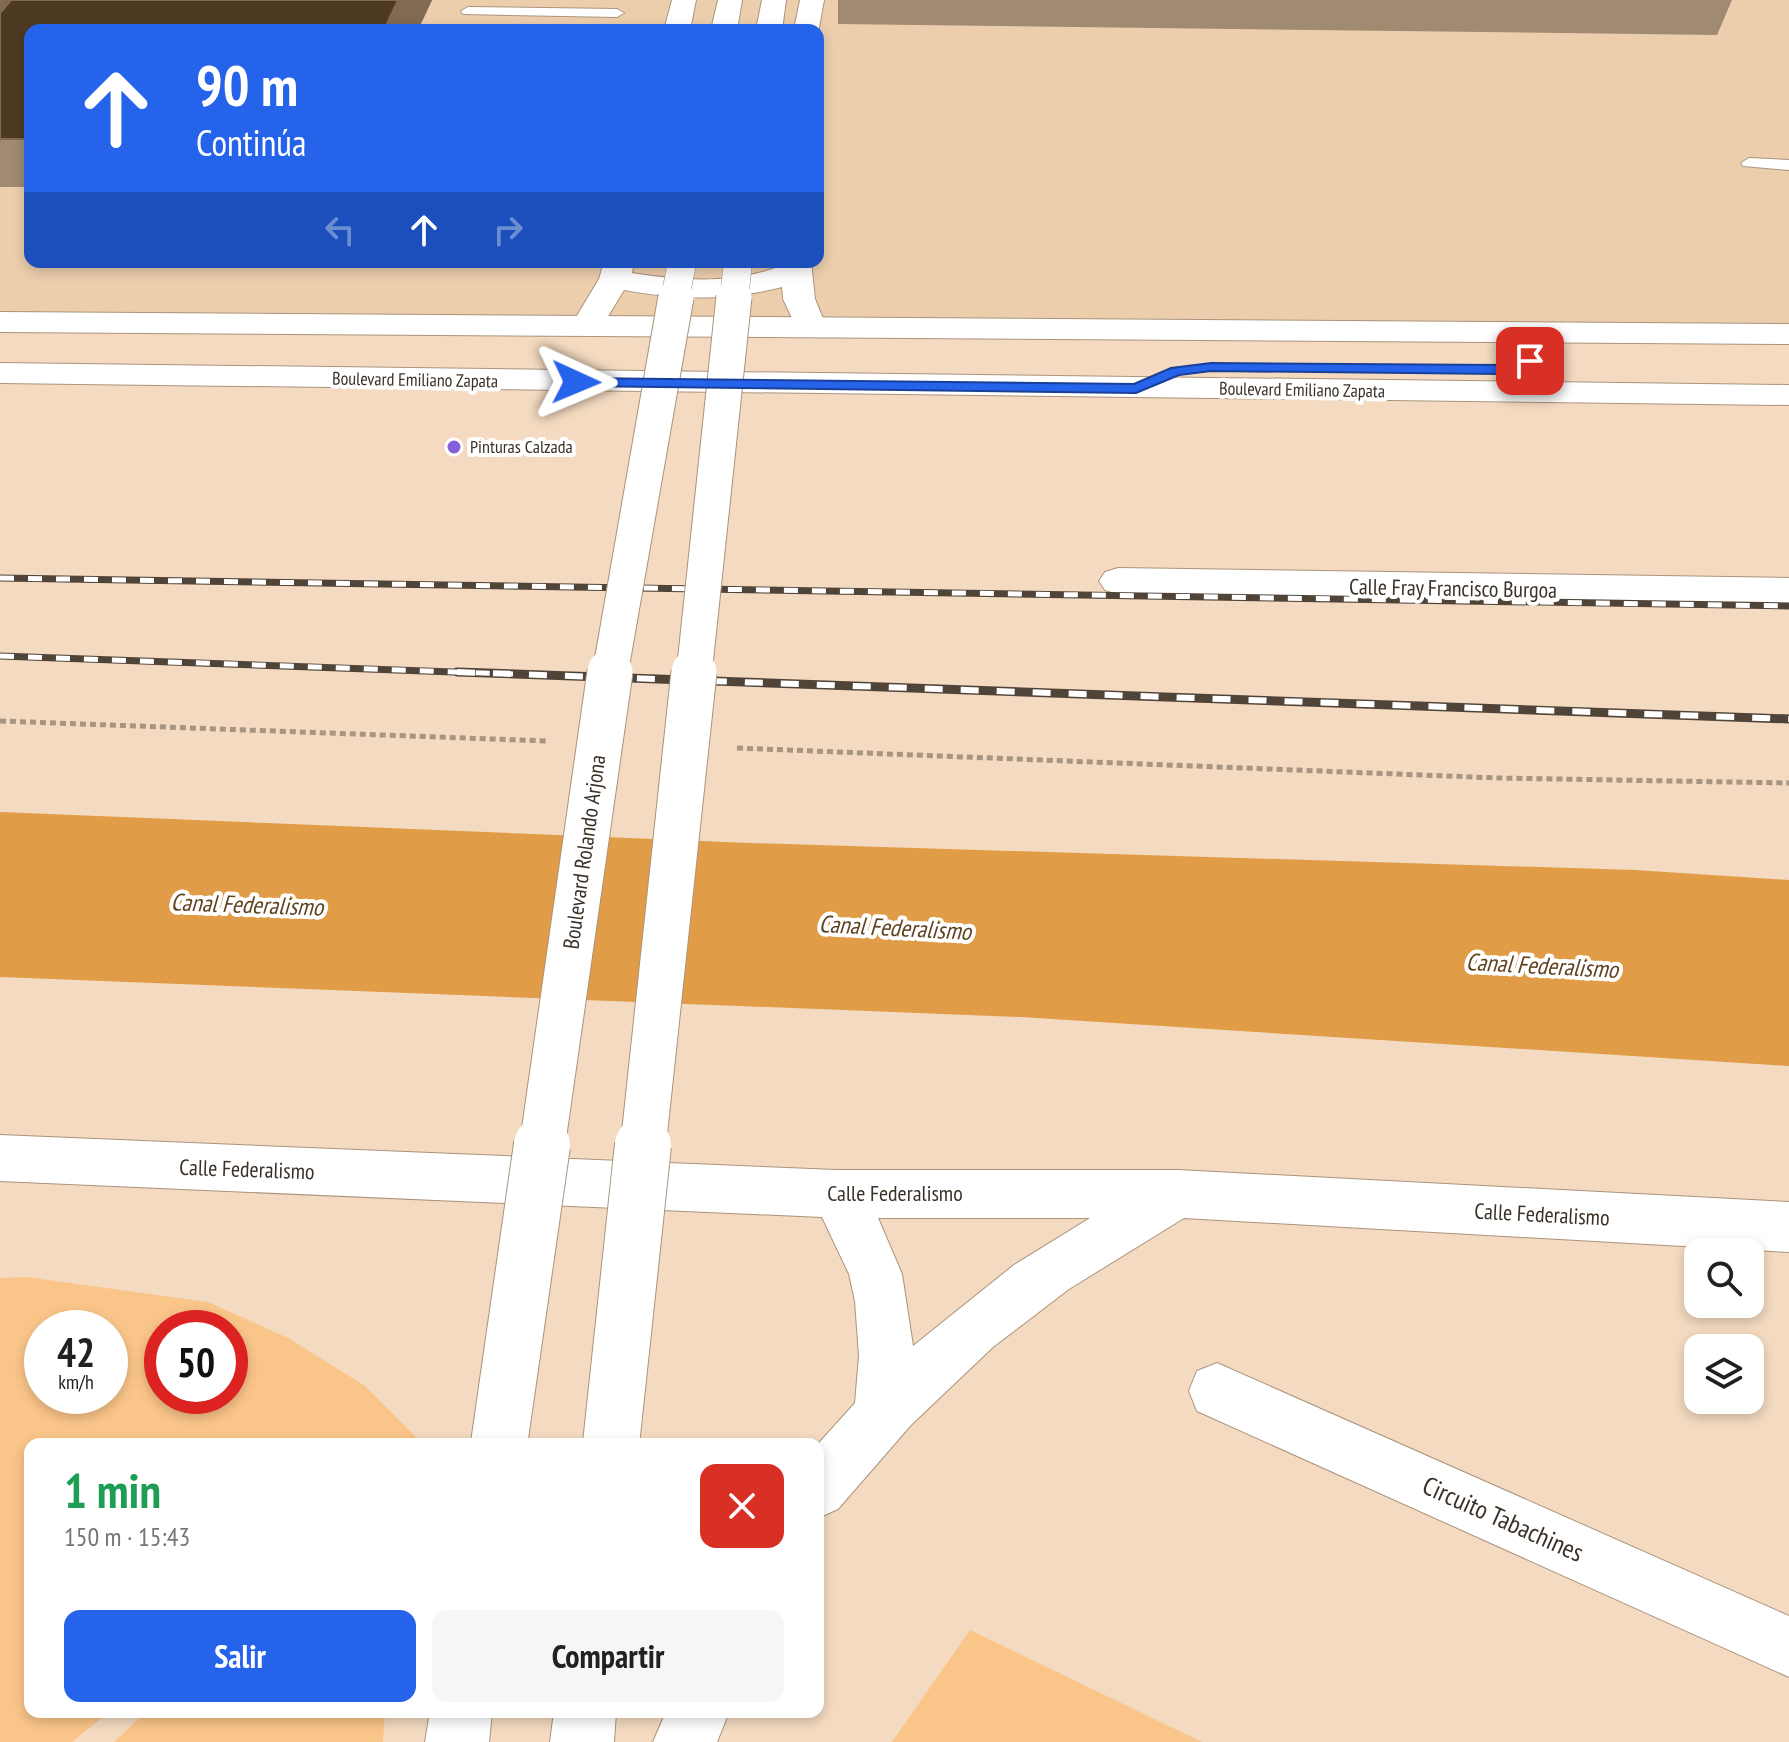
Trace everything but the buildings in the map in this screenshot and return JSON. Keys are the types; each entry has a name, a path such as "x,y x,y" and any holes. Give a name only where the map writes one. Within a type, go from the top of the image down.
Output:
{"main road":[{"path":"678,24 684,0"},
{"path":"725,24 730,0"},
{"path":"770,24 774,0"},
{"path":"808,24 812,0"},
{"name":"Boulevard Rolando Arjona","path":"500,1438 621,597 681,268"},
{"path":"612,1438 737,268"},
{"path":"588,324 617,270 677,288 743,289 791,268"},
{"path":"796,268 799,299 810,326"},
{"path":"0,322 1789,334"},
{"path":"1136,388 1176,371 1211,367 1523,368 1530,361 1522,331"},
{"name":"Boulevard Emiliano Zapata","path":"0,373 1789,395"},
{"name":"Calle Fray Francisco Burgoa","path":"1118,581 1789,591"},
{"name":"Calle Federalismo","path":"0,1158 836,1194 1178,1194 1789,1227"},
{"path":"836,1194 860,1231 877,1273 887,1319 889,1367 881,1417"},
{"path":"824,1482 881,1417 973,1329 1033,1283 1178,1194"},
{"name":"Circuito Tabachines","path":"1217,1391 1789,1647"},
{"path":"457,1742 460,1718"},
{"path":"582,1742 584,1718"},
{"path":"685,1742 695,1718"}],"lane":[{"path":"470,6 618,7"},
{"path":"1749,163 1789,165"}],"path":[{"path":"0,721 553,741"},
{"path":"727,747 1498,778 1789,783"}],"shaded area":[{"path":"0,0 1789,0 1789,331 0,320"},
{"path":"26,1277 208,1302 226,1310 144,1310 144,1414 248,1414 248,1320 288,1338 365,1386 417,1438 24,1438 24,1718 102,1718 72,1742 0,1742 0,1278"},
{"path":"970,1630 1202,1742 892,1742"},
{"path":"140,1718 385,1718 383,1742 114,1742"}],"water":[{"name":"Canal Federalismo","path":"0,812 750,843 1635,870 1789,880 1789,1066 1021,1017 0,977"}],"railway":[{"path":"0,578 1789,606"},
{"path":"0,656 513,674"},
{"path":"457,672 1789,719"}],"place":[{"name":"Pinturas Calzada","path":"454,447"}],"route":[{"path":"576,382 1136,388 1188,368 1255,366 1501,370 1523,368 1530,361"}]}
